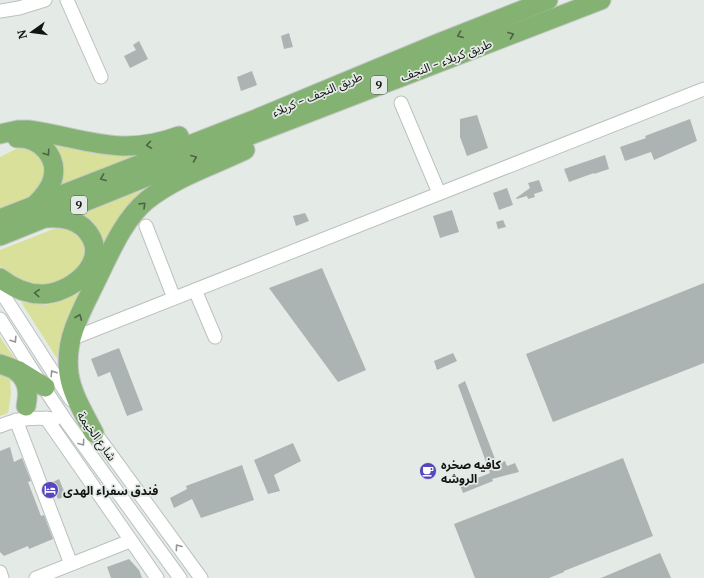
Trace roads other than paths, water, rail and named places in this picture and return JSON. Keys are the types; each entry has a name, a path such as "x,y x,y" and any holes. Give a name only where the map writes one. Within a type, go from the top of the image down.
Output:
{"highway":[{"name":"طريق النجف - کربلاء","path":"39,212 155,166 256,119 362,84 439,43 548,0"},
{"name":"طريق کربلاء - النجف","path":"362,84 602,1"},
{"path":"0,134 18,130 28,130 95,144 114,146 143,146 155,144 281,99 362,84"},
{"path":"94,433 72,387 69,375 68,360 71,339 83,308 122,231 137,211 146,202 173,183 266,141 362,84"},
{"path":"0,142 19,138 32,140 43,146 53,164 52,177 39,212 76,222 91,238 95,253 91,266 77,282 61,290 46,294 22,291 11,286 0,278"},
{"name":"9","path":"0,219 39,212"},
{"name":"9","path":"0,236 39,212"},
{"path":"12,364 19,371 39,384"},
{"path":"12,364 24,379 26,384 28,397 21,413"}],"street":[{"path":"0,10 19,8 46,0"},
{"path":"66,0 101,78"},
{"path":"71,339 704,89"},
{"path":"401,102 438,193"},
{"path":"146,226 174,298"},
{"name":"شارع الخيمة","path":"0,290 56,378 94,433 201,578"},
{"path":"195,290 214,337"},
{"path":"0,319 12,364"},
{"path":"0,426 21,413 33,391 39,384"},
{"name":"شارع الخيمة","path":"39,384 180,578"},
{"path":"21,413 66,421"},
{"path":"21,413 71,564"},
{"path":"46,418 157,578"},
{"path":"36,578 130,541"},
{"path":"0,572 2,578"}],"place":[{"name":"كافيه صخره الروشه","path":"428,471"},
{"name":"فندق سفراء الهدى","path":"50,490"}]}
